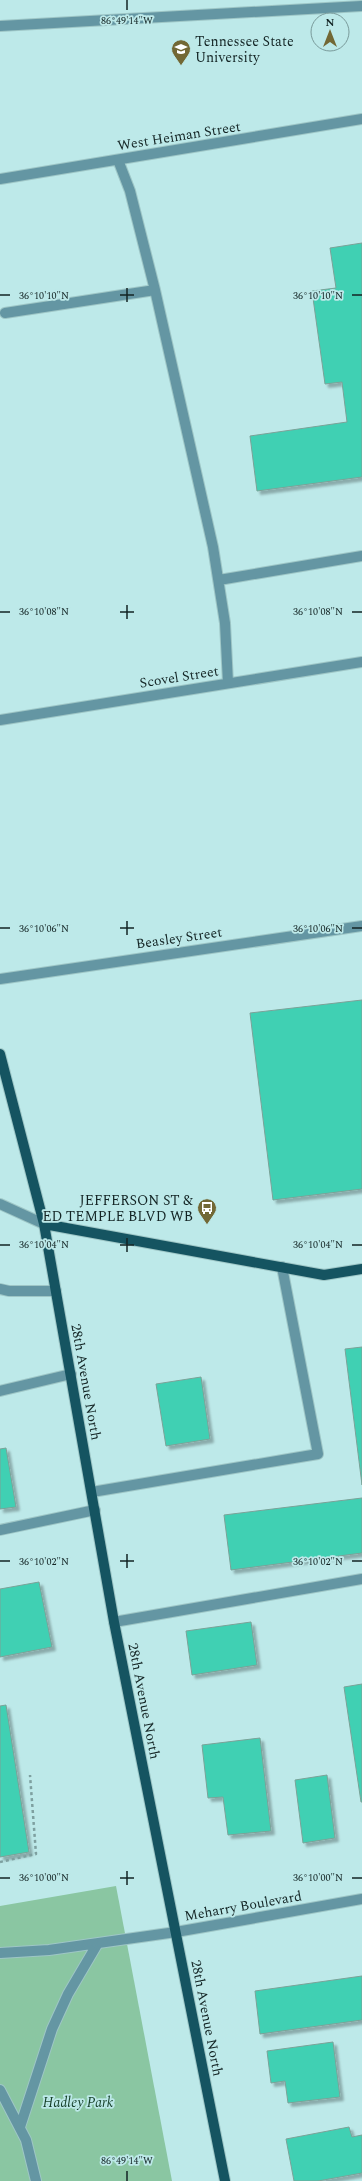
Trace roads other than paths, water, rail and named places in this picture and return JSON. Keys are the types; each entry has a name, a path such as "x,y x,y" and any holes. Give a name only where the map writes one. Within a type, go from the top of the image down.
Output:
{"main road":[{"name":"28th Avenue North","path":"0,1054 44,1224 114,1622 225,2181"},
{"path":"44,1224 324,1275 362,1269"}],"street":[{"path":"0,26 362,6"},
{"name":"West Heiman Street","path":"0,180 362,119"},
{"path":"118,160 130,191 155,290 211,539 226,622 228,684"},
{"path":"5,313 155,290"},
{"path":"219,580 362,556"},
{"name":"Scovel Street","path":"0,720 362,662"},
{"name":"Beasley Street","path":"0,979 362,926"},
{"path":"0,1204 44,1224"},
{"path":"92,1492 318,1454 282,1267"},
{"path":"0,1289 9,1291 56,1291"},
{"path":"0,1391 71,1374"},
{"path":"0,1530 95,1510"},
{"path":"114,1622 362,1579"},
{"name":"Meharry Boulevard","path":"0,1953 49,1950 176,1932 362,1899"},
{"path":"20,2127 52,2029 68,1994 98,1943"},
{"path":"0,2090 26,2140 36,2181"}],"place":[{"name":"Tennessee State University","path":"181,66"},
{"name":"JEFFERSON ST & ED TEMPLE BLVD WB","path":"207,1225"}],"park label":[{"name":"Hadley Park","path":"78,2102"}]}
